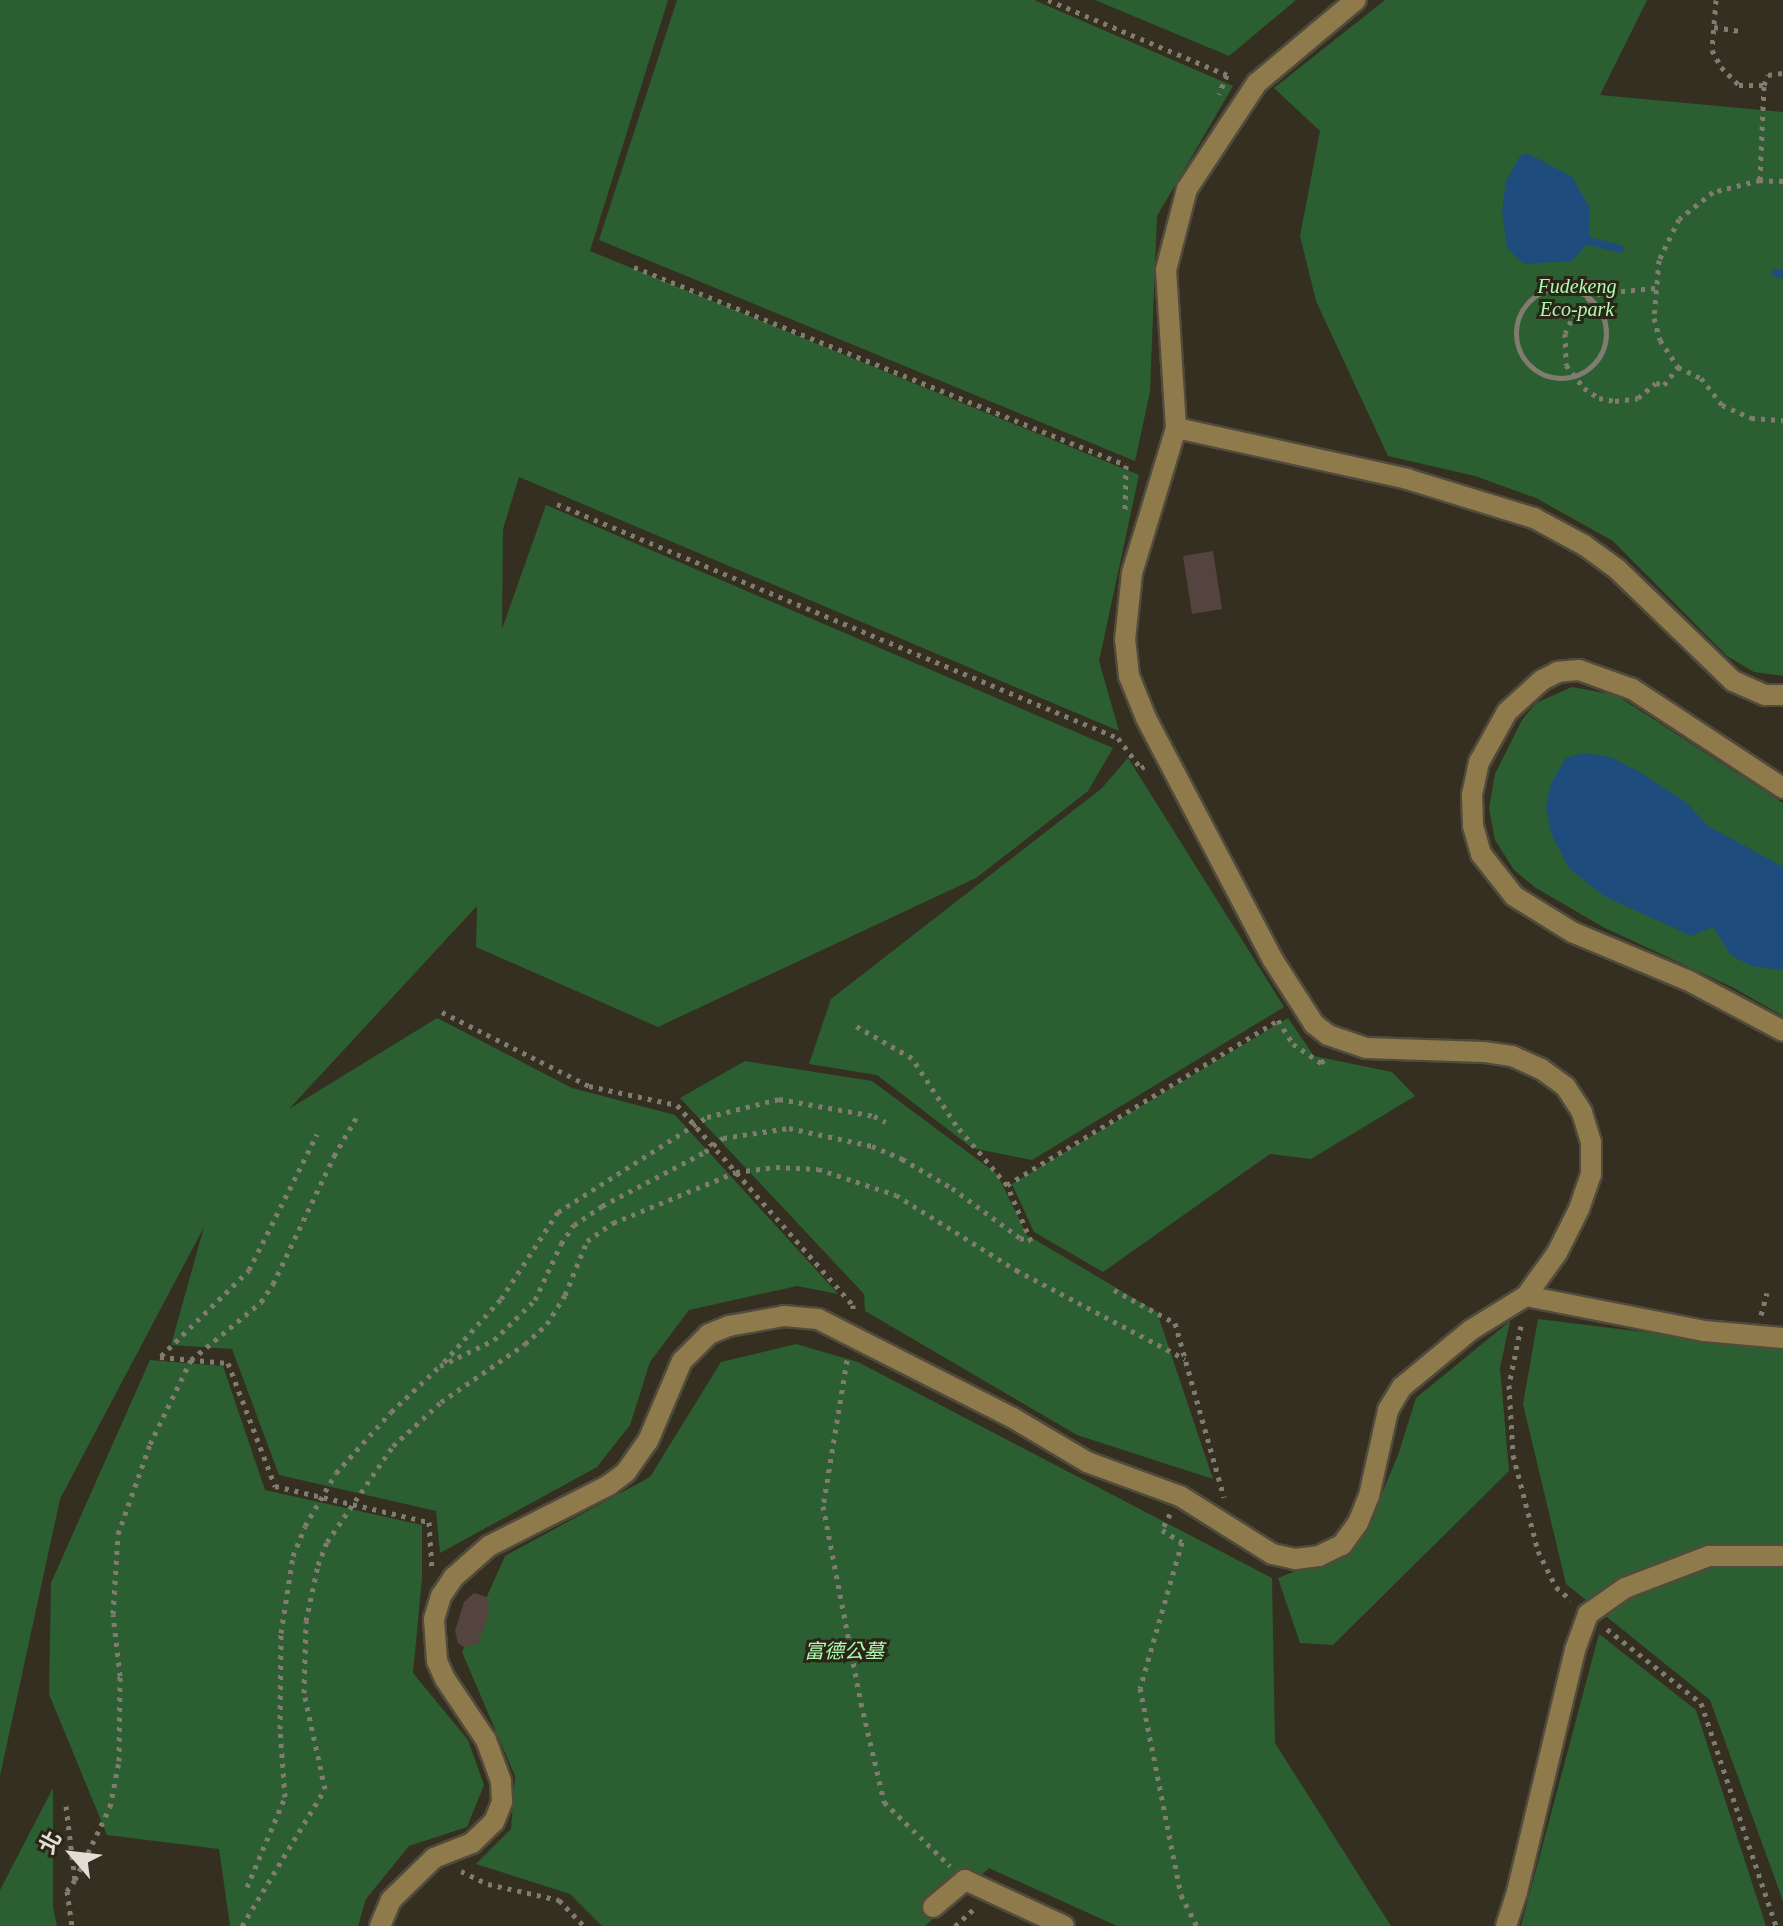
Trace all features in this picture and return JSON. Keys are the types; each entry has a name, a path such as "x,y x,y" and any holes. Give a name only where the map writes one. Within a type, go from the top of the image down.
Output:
{"street":[{"path":"380,1926 391,1900 434,1858 472,1843 494,1822 502,1802 501,1781 486,1740 445,1679 437,1661 434,1619 441,1596 454,1577 489,1546 609,1485 626,1472 648,1441 682,1361 709,1334 729,1326 803,1316 851,1334 1013,1418 1087,1462 1180,1496 1272,1554 1295,1559 1319,1556 1342,1545 1358,1523 1369,1496 1379,1436 1388,1410 1402,1387 1471,1330 1526,1296 1557,1253 1579,1209 1591,1174 1591,1142 1582,1112 1566,1087 1541,1069 1512,1056 1483,1052 1394,1051 1343,1041 1314,1024 1301,1007 1165,755 1129,676 1125,640 1132,573 1176,428 1166,270 1187,189 1230,119 1257,83 1356,0"},
{"path":"1176,428 1407,479 1534,518 1584,545 1617,569 1733,681 1765,695 1783,695"},
{"path":"1783,788 1632,689 1579,670 1558,672 1542,680 1507,712 1479,762 1472,795 1473,826 1481,854 1514,896 1572,932 1689,981 1783,1031"},
{"path":"1526,1296 1704,1331 1783,1338"},
{"path":"1506,1926 1517,1892 1575,1650 1588,1614 1625,1588 1709,1556 1783,1556"},
{"path":"933,1907 965,1880 1064,1926"}],"path":[{"path":"1048,0 1227,75 1212,110 1230,119"},
{"path":"1716,0 1712,50 1728,76 1739,85 1764,85"},
{"path":"1714,27 1740,31"},
{"path":"1760,180 1764,85 1768,75 1783,73"},
{"path":"1783,181 1760,180 1713,192 1679,219 1659,260 1654,318 1660,340 1678,367 1701,378 1722,405 1751,418 1783,420"},
{"path":"634,267 1126,465 1124,513 1148,521"},
{"path":"1655,288 1601,293 1590,298 1575,312 1565,333 1563,353 1572,377 1599,398 1615,401 1638,398 1656,383 1664,385 1678,367"},
{"path":"1551,289 1576,291 1590,298 1603,318 1604,343 1592,365 1572,377 1557,378 1533,369 1518,349 1517,323 1529,301 1551,289"},
{"path":"557,504 1118,738 1141,768 1165,755"},
{"path":"442,1012 589,1086 677,1105 853,1305 823,1506 861,1703 884,1802 965,1880"},
{"path":"1007,1185 1278,1020 1293,1044 1321,1063 1343,1041"},
{"path":"440,1366 494,1340 517,1321 535,1300 561,1244 574,1225 723,1138 789,1128 872,1146 952,1188 1020,1238 1031,1241 1007,1185 956,1125 912,1058 851,1023"},
{"path":"247,1887 285,1797 280,1729 285,1590 293,1556 321,1497 363,1442 440,1366 501,1299 537,1239 558,1212 695,1124 707,1117 779,1099 874,1116 886,1122"},
{"path":"72,1926 67,1891 110,1807 119,1761 120,1676 113,1614 118,1534 150,1444 191,1360 261,1302 290,1253 334,1156 359,1113"},
{"path":"317,1134 249,1270 160,1357 228,1363 275,1486 429,1522 432,1577"},
{"path":"242,1926 325,1789 304,1704 306,1621 318,1565 336,1524 393,1446 547,1324 559,1309 592,1237 621,1219 736,1172 776,1167 818,1169 896,1195 1016,1270 1185,1359"},
{"path":"1114,1290 1175,1323 1224,1493 1219,1521"},
{"path":"1180,1496 1162,1530 1182,1542 1140,1688 1181,1895 1197,1926"},
{"path":"66,1806 75,1880"},
{"path":"434,1858 488,1884 559,1900 584,1926"}],"green space":[{"path":"0,0 668,0 590,251 1139,475 1099,661 1119,731 519,477 503,529 502,629 546,505 1113,748 1088,791 976,878 658,1027 476,947 477,906 289,1109 437,1018 572,1088 675,1115 838,1294 797,1286 689,1310 650,1362 630,1425 597,1467 440,1553 436,1511 279,1475 232,1349 171,1345 204,1227 60,1499 0,1776"},
{"path":"677,0 1034,0 1233,86 1157,216 1150,392 1135,461 599,240"},
{"path":"1095,0 1296,0 1229,56"},
{"name":"Fudekeng Eco-park","path":"1385,0 1647,0 1600,95 1783,112 1783,676 1754,672 1727,656 1613,541 1536,498 1475,476 1388,456 1316,301 1300,236 1320,131 1274,88"},
{"path":"1572,687 1616,695 1783,803 1783,1016 1734,988 1603,927 1536,888 1514,870 1495,840 1489,808 1495,774 1522,720 1536,703"},
{"path":"1128,758 1284,1007 1032,1160 972,1148 877,1075 809,1064 831,999 1101,789"},
{"path":"1288,1018 1314,1056 1392,1072 1415,1096 1311,1159 1270,1154 1103,1272 1034,1232 1012,1184"},
{"path":"745,1061 872,1081 997,1174 1027,1235 1157,1312 1213,1479 1077,1435 865,1311 864,1294 680,1098"},
{"path":"1538,1319 1783,1349 1783,1901 1710,1700 1566,1584 1523,1404"},
{"path":"1510,1321 1500,1368 1509,1471 1333,1645 1300,1643 1278,1578 1347,1550 1369,1525 1398,1455 1416,1398"},
{"name":"富德公墓","path":"796,1344 858,1362 1272,1578 1275,1743 1391,1926 1117,1926 989,1868 925,1926 602,1926 570,1894 476,1864 511,1829 515,1776 462,1652 505,1556 650,1477 721,1362"},
{"path":"150,1360 223,1366 265,1490 422,1525 422,1578 413,1673 468,1740 484,1785 467,1827 409,1846 366,1899 358,1926 230,1926 219,1849 107,1835 49,1694 51,1583"},
{"path":"1599,1634 1696,1710 1766,1926 1521,1926"},
{"path":"53,1788 53,1907 57,1926 0,1926 0,1890"}],"water":[{"path":"1527,153 1572,177 1589,206 1590,241 1572,261 1524,264 1507,248 1502,212 1506,181 1520,156"},
{"path":"1583,753 1611,757 1643,774 1686,802 1708,826 1783,867 1783,970 1751,966 1731,955 1713,927 1691,936 1604,896 1569,868 1551,833 1546,807 1551,783 1566,758"}],"building":[{"path":"1213,551 1222,609 1192,614 1183,556"},
{"path":"474,1593 487,1597 489,1611 480,1640 475,1645 463,1647 458,1643 455,1631 464,1602"}],"waterway":[{"path":"1590,241 1620,249"},
{"path":"1776,273 1783,274"}]}
